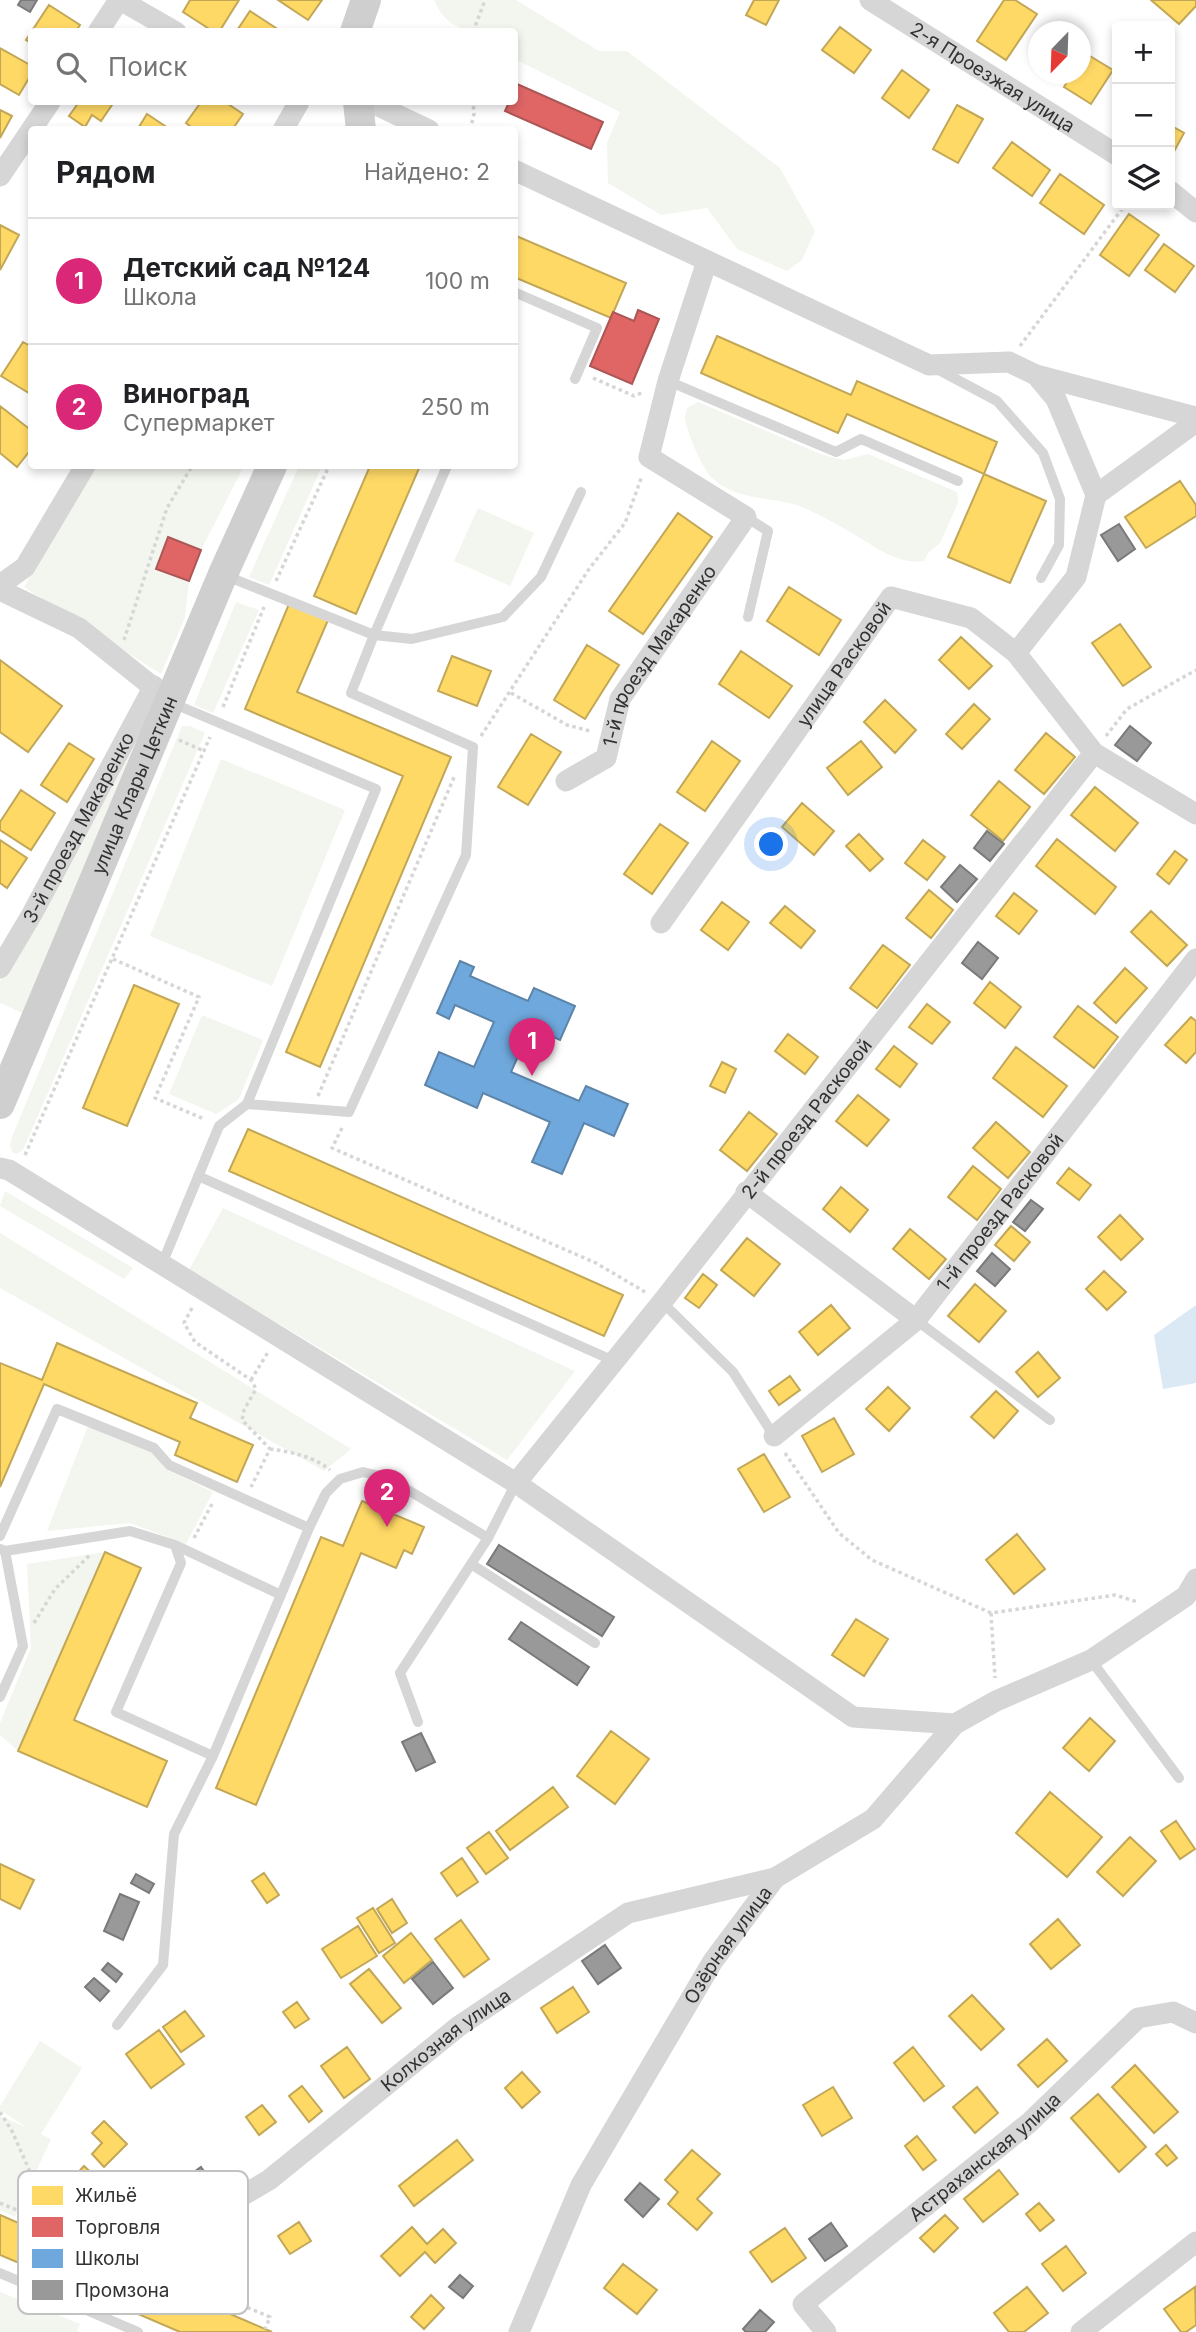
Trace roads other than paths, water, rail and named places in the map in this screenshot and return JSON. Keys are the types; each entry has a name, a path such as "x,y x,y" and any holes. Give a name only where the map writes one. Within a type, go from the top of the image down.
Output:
{"main road":[{"path":"356,28 366,0"},
{"path":"358,105 361,126"},
{"name":"улица Клары Цеткин","path":"0,1104 161,694 223,574 271,469"}],"street":[{"path":"101,28 119,0 169,28"},
{"name":"2-я Проезжая улица","path":"870,0 1112,152"},
{"path":"34,126 48,105"},
{"path":"285,126 297,105"},
{"path":"376,105 421,126"},
{"path":"0,176 28,135"},
{"path":"518,172 929,365 1009,362 1036,375 1196,420"},
{"path":"1175,195 1196,212"},
{"path":"708,261 668,381 649,457 746,517"},
{"path":"1036,375 1056,400 1096,495 1076,577 1016,653 1094,753 1196,814"},
{"path":"1096,495 1196,420"},
{"path":"83,469 25,567 0,587 79,628 161,694"},
{"name":"1-й проезд Макаренко","path":"566,781 607,758 620,699 746,517"},
{"name":"улица Расковой","path":"661,923 891,597 971,618 1016,653"},
{"name":"3-й проезд Макаренко","path":"0,968 161,694"},
{"name":"2-й проезд Расковой","path":"516,1483 662,1302 1094,753"},
{"name":"1-й проезд Расковой","path":"774,1436 916,1321 1196,959"},
{"path":"5,1169 516,1483 853,1717 955,1724"},
{"path":"746,1192 916,1321"},
{"name":"Озёрная улица","path":"519,2332 582,2185 713,1961 775,1878 873,1819 955,1724 996,1701 1091,1660 1193,1593"},
{"name":"Колхозная улица","path":"248,2192 269,2180 459,2026 628,1913 775,1878"},
{"name":"Астраханская улица","path":"826,2332 803,2304 1029,2123 1138,2018 1173,2012 1196,2023"},
{"path":"1082,2332 1196,2242"}],"lane":[{"path":"518,294 597,328 577,375"},
{"path":"929,365 997,401 1043,453 1060,499 1059,545 1041,578"},
{"path":"668,381 836,452 861,439 958,481"},
{"path":"247,1104 349,1112 466,855 473,747 351,693 446,469"},
{"path":"223,574 374,635 412,639 503,617 541,577 581,492"},
{"path":"746,517 768,531 748,617"},
{"path":"161,694 376,789 247,1104 219,1126 162,1265"},
{"path":"198,1176 614,1361"},
{"path":"662,1302 733,1372 774,1436"},
{"path":"916,1321 1050,1420"},
{"path":"0,1536 57,1409 154,1448 169,1465 309,1528"},
{"path":"117,2025 163,1965 174,1834 213,1756 326,1493 341,1479 363,1472 388,1478 488,1538"},
{"path":"418,1722 400,1673 488,1538 516,1483"},
{"path":"0,1697 23,1646 3,1550 130,1531 187,1550 281,1595"},
{"path":"175,1545 181,1563 116,1712 213,1756"},
{"path":"471,1564 595,1643"},
{"path":"1091,1660 1179,1778"},
{"path":"0,2273 18,2281"},
{"path":"96,2314 138,2332"}],"place":[{"name":"Детский сад №124","path":"532,1076"},
{"name":"Виноград","path":"387,1527"}]}
